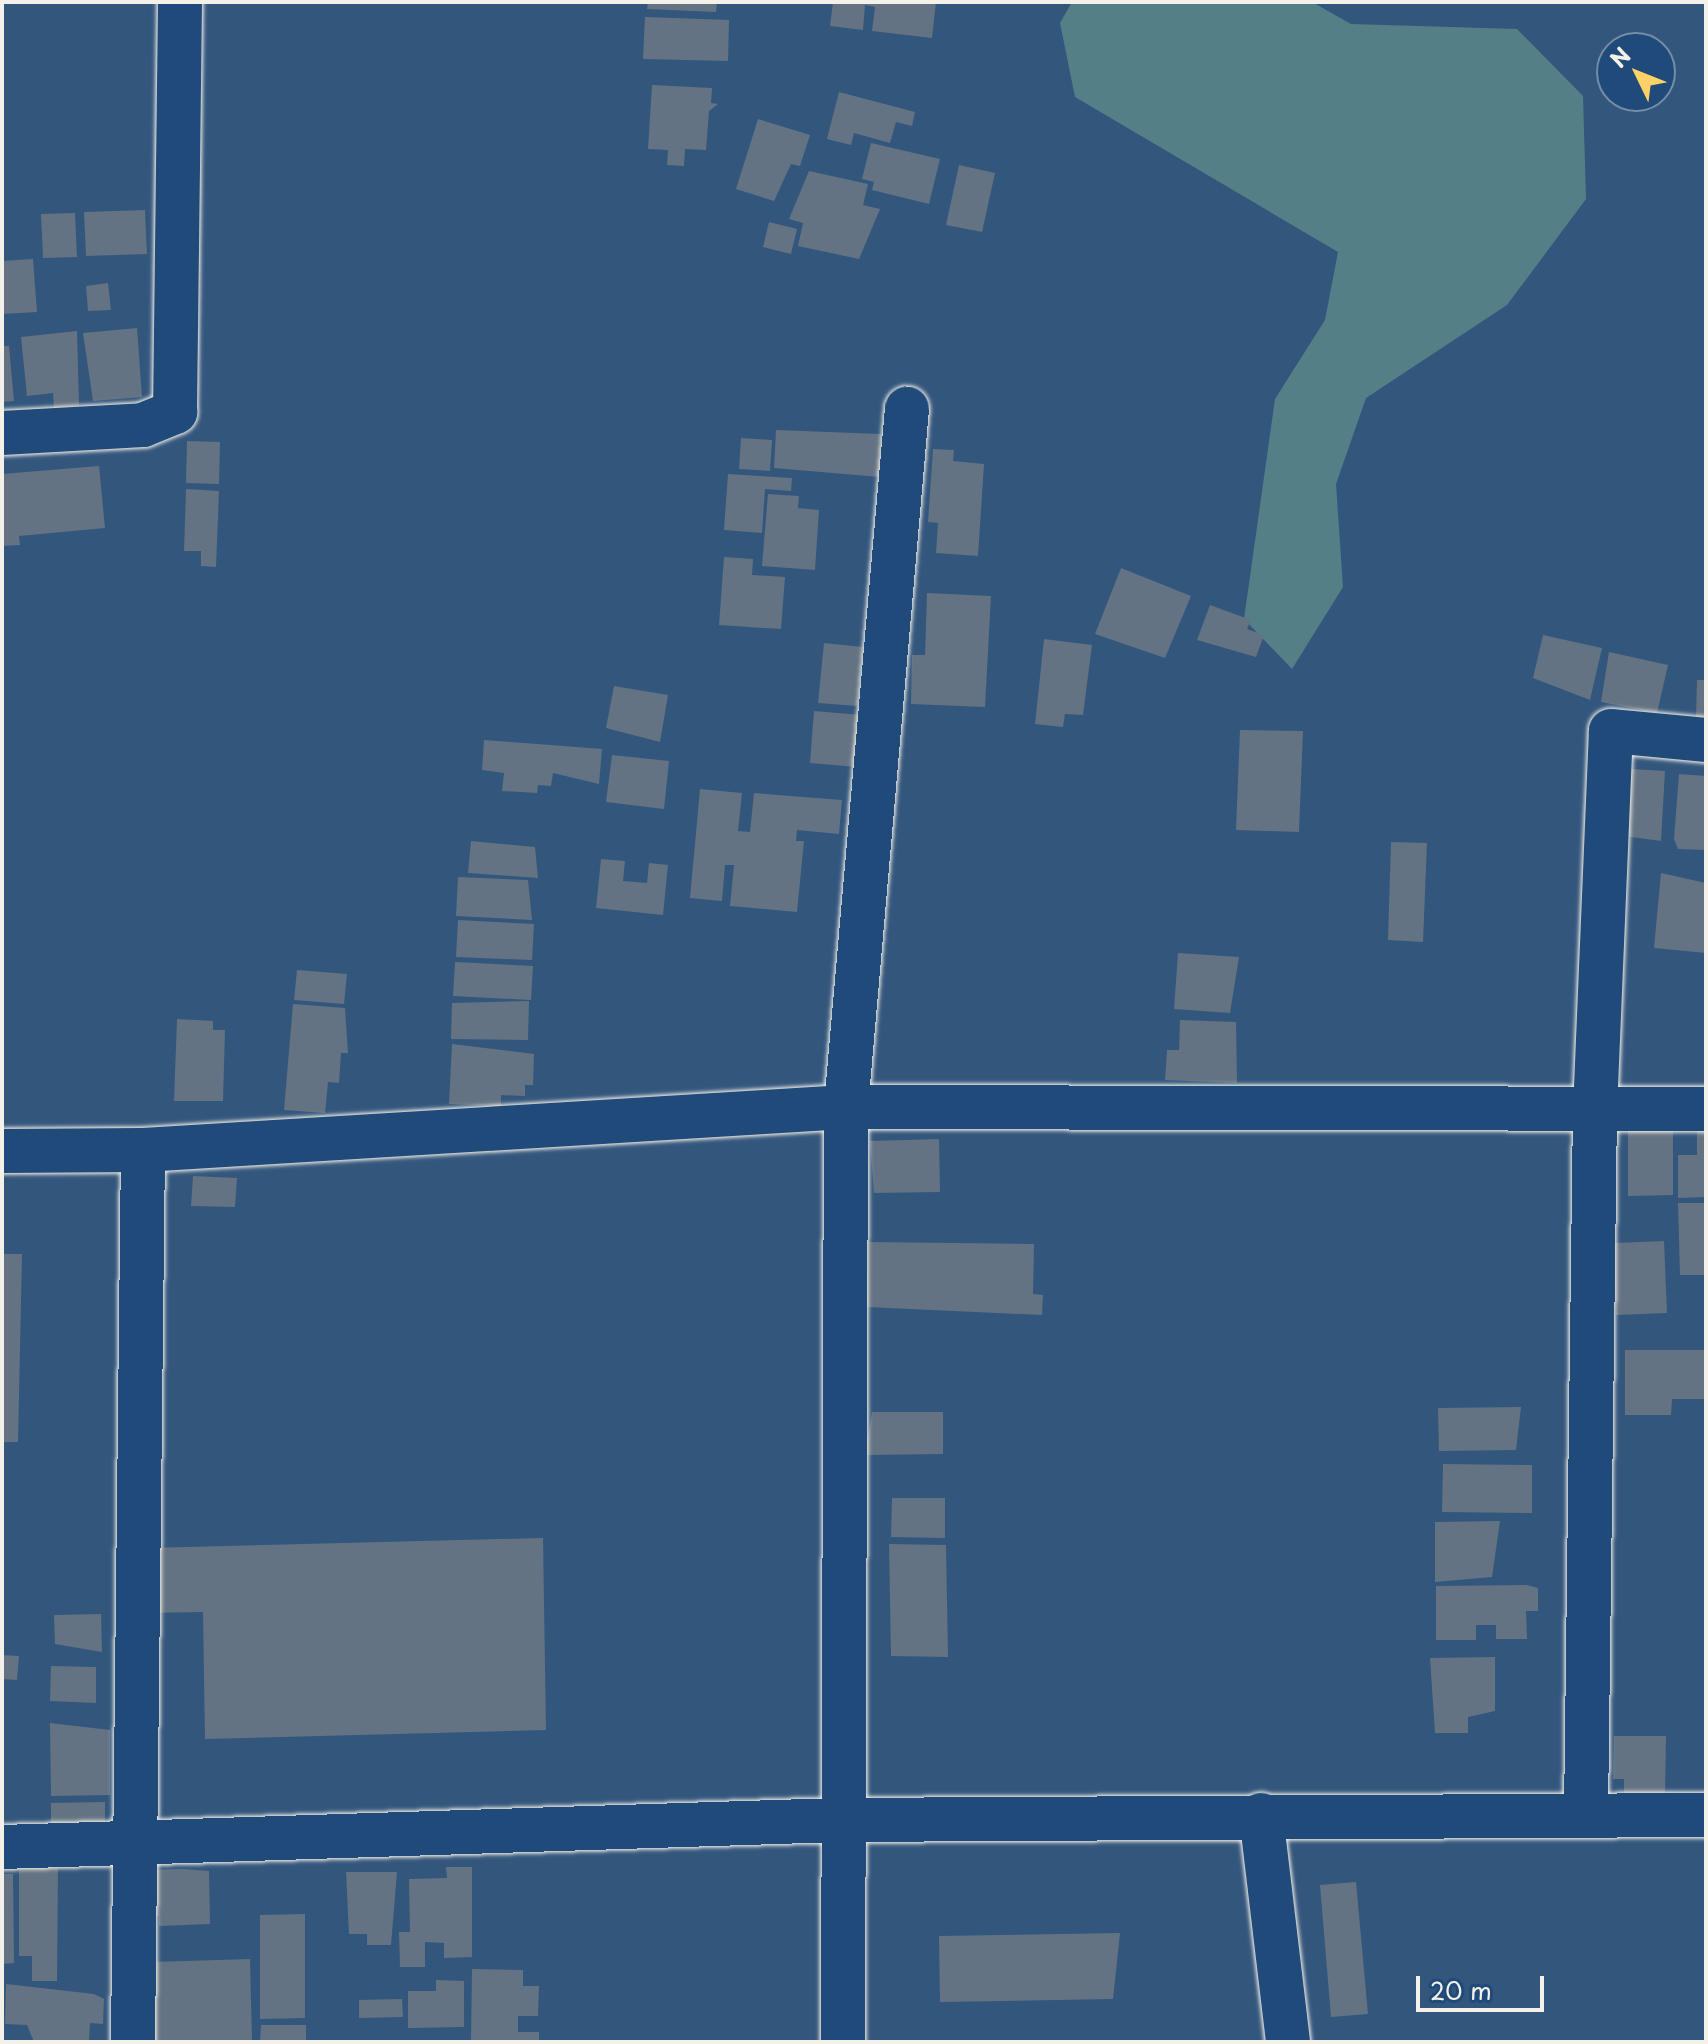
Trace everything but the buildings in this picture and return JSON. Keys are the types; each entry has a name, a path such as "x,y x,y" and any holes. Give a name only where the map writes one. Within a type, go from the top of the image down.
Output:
{"street":[{"path":"2,433 143,425 175,412 180,2"},
{"path":"843,2042 838,1820 846,1107 907,409"},
{"path":"1586,1814 1595,1111 1611,731 1706,740"},
{"path":"2,1151 143,1150 846,1107 1706,1109"},
{"path":"133,2042 143,1150"},
{"path":"1261,1815 1288,2042"},
{"path":"2,1847 838,1820 1261,1815 1706,1815"}],"green space":[{"path":"1072,2 1312,2 1351,24 1517,29 1583,96 1586,199 1507,305 1366,398 1336,484 1343,587 1292,669 1244,619 1275,399 1325,320 1338,252 1075,97 1060,23"}]}
